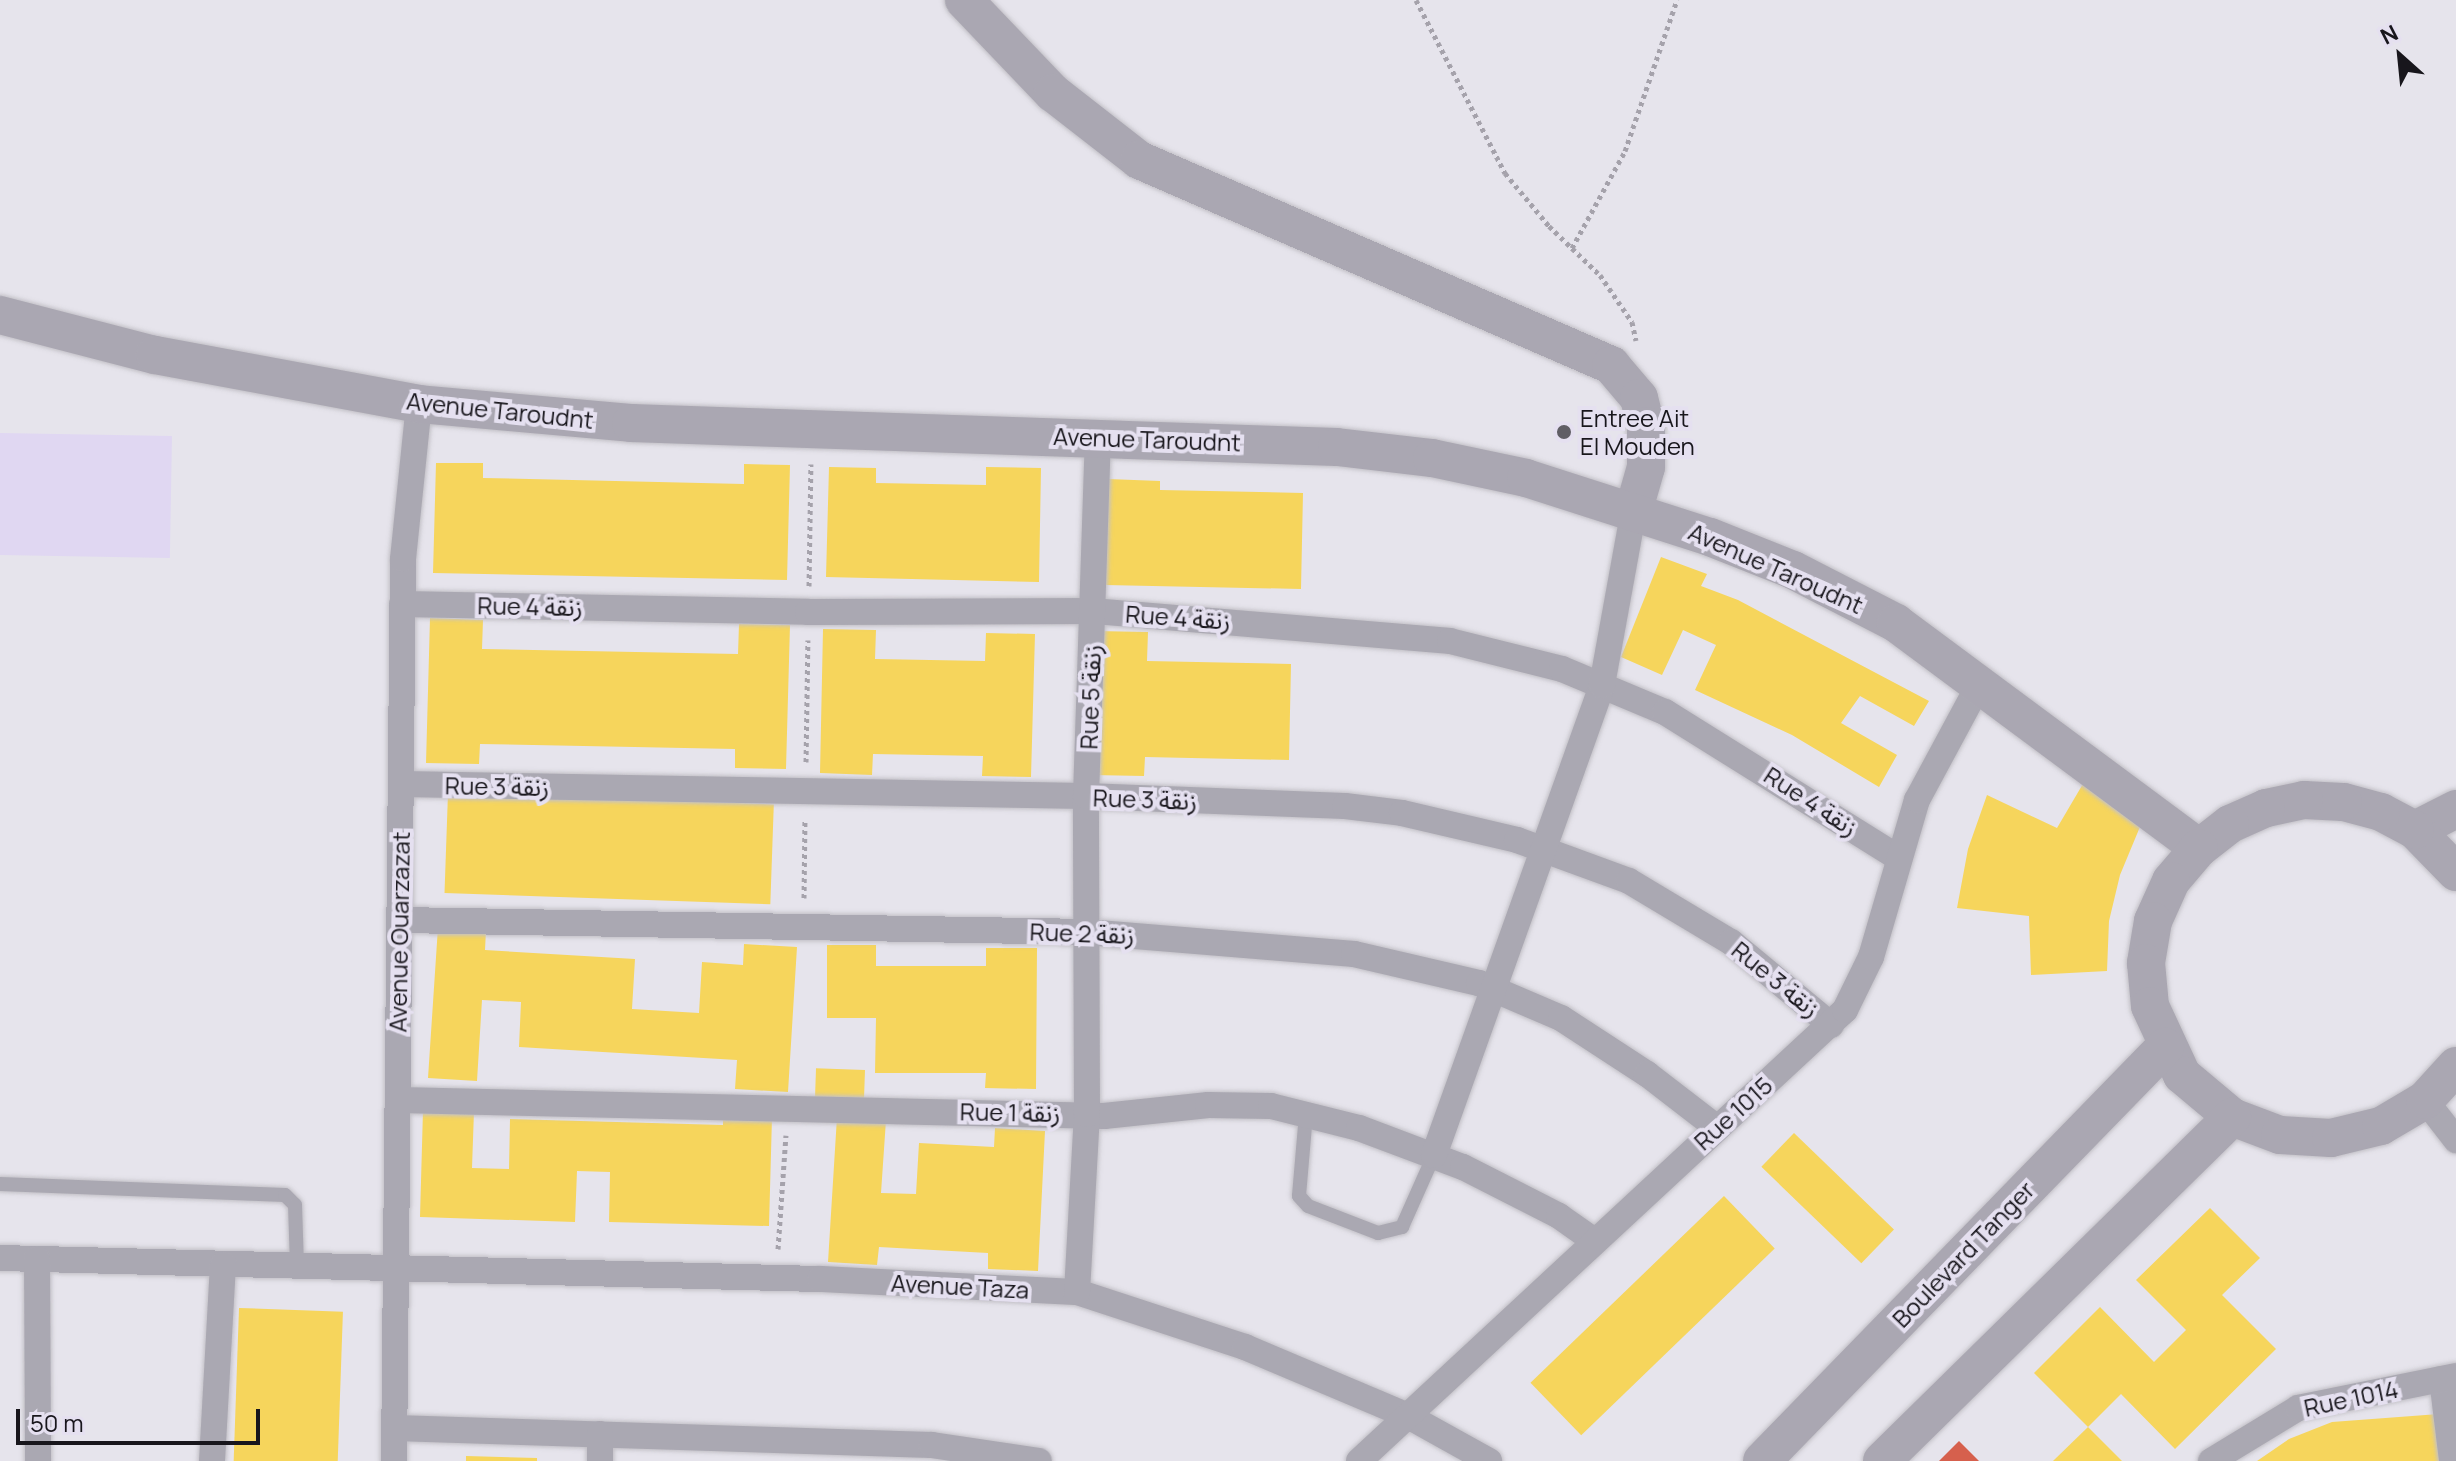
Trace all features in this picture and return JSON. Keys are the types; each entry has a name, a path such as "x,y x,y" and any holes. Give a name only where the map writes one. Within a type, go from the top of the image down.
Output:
{"street":[{"path":"964,0 1053,93 1139,160 1562,342 1622,374 1639,398 1649,446 1634,509 1602,685 1434,1155"},
{"name":"Avenue Taroudnt","path":"0,315 155,355 419,404 631,423 1098,437 1384,451 1479,467 1634,509 1845,595 1981,681 2199,848"},
{"name":"Avenue Ouarzazat","path":"394,1461 404,514 419,404"},
{"name":"Rue 5 زنقة","path":"1077,1292 1087,1114 1086,796 1098,437"},
{"name":"Rue 4 زنقة","path":"402,604 808,612 1093,611 1393,633 1506,653 1602,685 1714,738 1899,858"},
{"name":"Rue 1015","path":"1359,1461 1593,1240 1831,1025 1865,975 1899,858 1931,767 1981,681"},
{"name":"Rue 3 زنقة","path":"401,784 1086,796 1345,806 1460,825 1545,850 1629,881 1681,909 1766,968 1831,1025"},
{"path":"2456,872 2415,830 2368,808 2304,800 2266,808 2230,824 2199,848 2171,881 2153,921 2148,949 2150,1006 2165,1047 2205,1099 2232,1117 2280,1135 2331,1138 2381,1126 2425,1100 2456,1066"},
{"path":"2415,830 2456,809"},
{"name":"Rue 2 زنقة","path":"400,920 1086,932 1354,954 1438,971 1493,989 1599,1040 1717,1128"},
{"name":"Boulevard Tanger","path":"1762,1461 2165,1047"},
{"name":"Rue 1 زنقة","path":"398,1100 1126,1116 1235,1104 1306,1114 1434,1155 1512,1190 1593,1240"},
{"path":"2425,1100 2456,1140"},
{"path":"1882,1461 2232,1117"},
{"name":"Avenue Taza","path":"0,1258 777,1278 1077,1292 1169,1319 1408,1416 1489,1461"},
{"path":"37,1259 38,1461"},
{"path":"212,1461 223,1264"},
{"path":"2449,1377 2452,1461"},
{"name":"Rue 1014","path":"2211,1461 2298,1408 2449,1377"},
{"path":"395,1428 600,1434 744,1450 932,1453 1039,1461"},
{"path":"600,1434 600,1461"}],"lane":[{"path":"1306,1114 1299,1196 1308,1206 1378,1233 1402,1227 1434,1155"},
{"path":"0,1184 285,1195 295,1205 297,1265"}],"path":[{"path":"1416,0 1505,173 1600,275 1632,322 1636,347 1622,374"},
{"path":"1572,248 1625,151 1677,0"},
{"path":"804,927 812,430"},
{"path":"777,1278 787,1109"}],"shaded area":[{"path":"0,433 172,436 170,558 0,555"}],"building: Homes":[{"path":"436,463 483,463 483,478 744,484 744,464 790,465 787,580 433,573"},
{"path":"829,467 876,468 876,483 986,485 986,467 1041,468 1039,582 826,577"},
{"path":"1108,479 1160,481 1160,490 1303,493 1301,589 1105,585"},
{"path":"1661,557 1707,574 1701,586 1738,600 1929,701 1914,726 1860,696 1841,723 1897,755 1879,787 1792,735 1695,690 1716,645 1683,630 1662,675 1621,657"},
{"path":"430,618 483,620 482,649 738,654 739,624 790,625 786,769 735,768 735,749 480,744 479,764 426,763"},
{"path":"823,629 876,630 875,659 985,661 986,633 1035,634 1031,777 982,776 983,756 873,754 872,775 820,773"},
{"path":"1095,631 1148,632 1147,661 1291,664 1289,760 1145,757 1144,776 1092,775"},
{"path":"2087,777 2142,822 2120,875 2109,921 2107,971 2031,975 2029,916 1957,908 1968,849 1987,795 2057,828"},
{"path":"448,793 774,804 770,904 445,893"},
{"path":"438,927 486,930 485,950 635,959 632,1009 699,1013 702,962 743,965 744,944 797,947 788,1092 735,1089 737,1060 519,1047 521,1002 482,1000 477,1081 428,1078"},
{"path":"827,945 876,945 876,966 986,966 986,948 1037,948 1036,1089 985,1088 986,1073 875,1073 876,1018 827,1018"},
{"path":"816,1068 865,1070 864,1100 815,1098"},
{"path":"423,1110 474,1111 472,1168 509,1169 510,1119 723,1125 723,1116 772,1117 769,1226 609,1222 610,1172 577,1171 575,1222 420,1217"},
{"path":"837,1117 886,1120 881,1193 916,1194 919,1143 994,1147 995,1128 1045,1131 1038,1271 988,1269 988,1253 879,1247 877,1265 828,1262"},
{"path":"1794,1133 1894,1230 1861,1263 1761,1167"},
{"path":"1724,1196 1775,1249 1581,1435 1530,1383"},
{"path":"2210,1208 2260,1258 2222,1295 2276,1349 2175,1449 2121,1394 2088,1427 2034,1373 2100,1307 2154,1362 2186,1330 2136,1280"},
{"path":"239,1308 343,1312 338,1461 234,1461"},
{"path":"2439,1414 2441,1461 2257,1461 2289,1439 2332,1422"},
{"path":"2088,1427 2122,1461 2053,1461"},
{"path":"466,1456 537,1458 537,1461 466,1461"}],"building: Shops":[{"path":"1959,1441 1979,1461 1939,1461"}],"place":[{"name":"Entree Ait El Mouden","path":"1564,432"}]}
